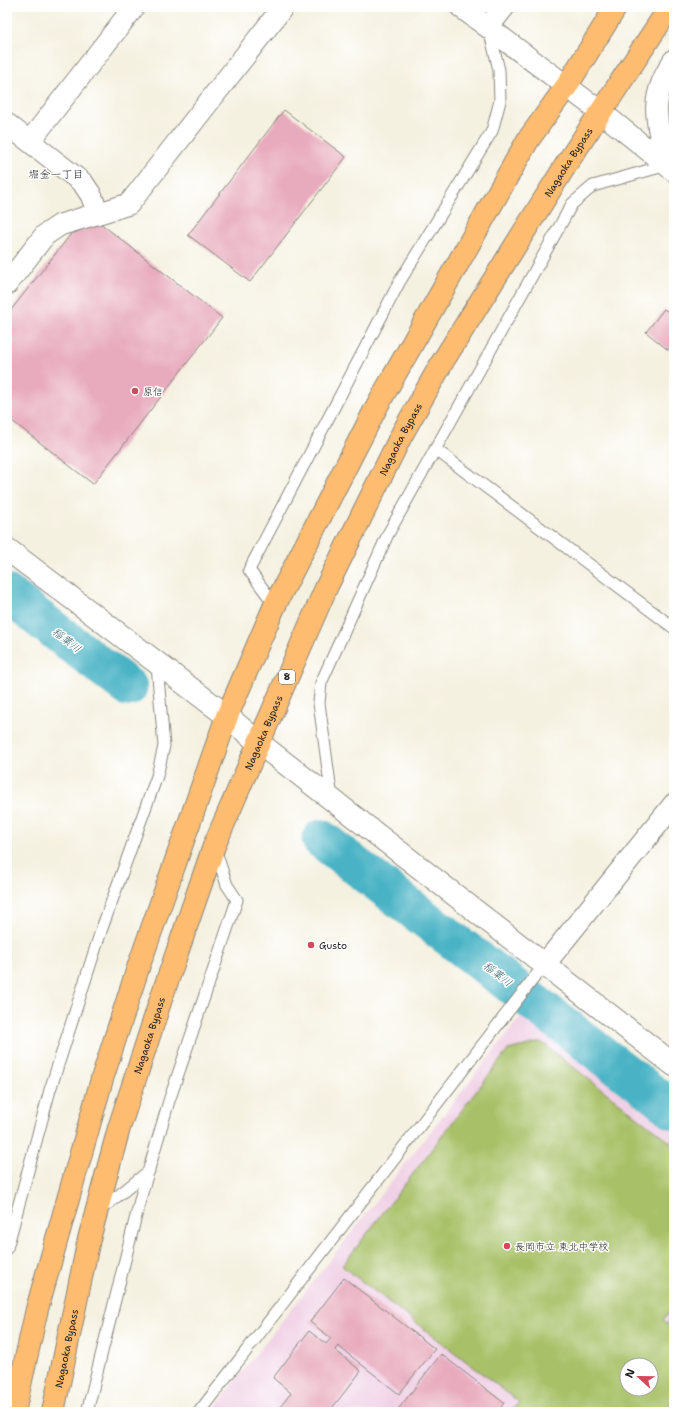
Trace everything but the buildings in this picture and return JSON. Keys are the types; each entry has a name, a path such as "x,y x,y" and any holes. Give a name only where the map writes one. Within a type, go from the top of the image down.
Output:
{"highway":[{"path":"16,1406 37,1309 102,1079 138,968 227,716 275,605 378,404 434,302 528,140 566,87 616,7"},
{"name":"Nagaoka Bypass","path":"53,1412 97,1212 122,1120 214,846 326,588 402,434 443,361 568,160 670,7"}],"street":[{"path":"30,141 134,7"},
{"path":"7,284 45,235 60,225 129,204 282,7"},
{"path":"461,7 601,112 670,168"},
{"path":"488,27 504,7"},
{"path":"670,168 657,118 656,100 664,76 674,60"},
{"path":"7,124 83,183 91,195 98,213"},
{"path":"7,549 157,665 227,716 332,800 674,1065"},
{"path":"544,965 674,804"}],"lane":[{"path":"275,605 249,570 400,281 492,131 500,101 499,70 488,27"},
{"path":"332,800 319,703 321,683 388,534 572,204 593,186 670,168"},
{"path":"435,449 674,628"},
{"path":"7,1248 53,1082 101,931 157,776 164,746 157,665"},
{"path":"87,1412 149,1171 169,1101 236,900 227,885 214,846"},
{"path":"198,1412 544,965"},
{"path":"97,1212 149,1171"},
{"path":"7,1378 16,1406"}],"shaded area":[{"name":"長岡市立 東北中学校","path":"524,1012 674,1128 674,1412 211,1412"}],"green space":[{"name":"長岡市立 東北中学校","path":"541,1042 674,1145 674,1307 663,1320 674,1328 674,1399 665,1412 511,1412 519,1402 342,1266 508,1050"}],"waterway":[{"name":"稲葉川","path":"7,594 128,687"},
{"name":"稲葉川","path":"321,839 674,1110"}],"place":[{"name":"原信","path":"135,391"},
{"name":"Gusto","path":"311,945"},
{"name":"長岡市立 東北中学校","path":"507,1246"}],"district":[{"name":"堀金一丁目","path":"56,174"}]}
